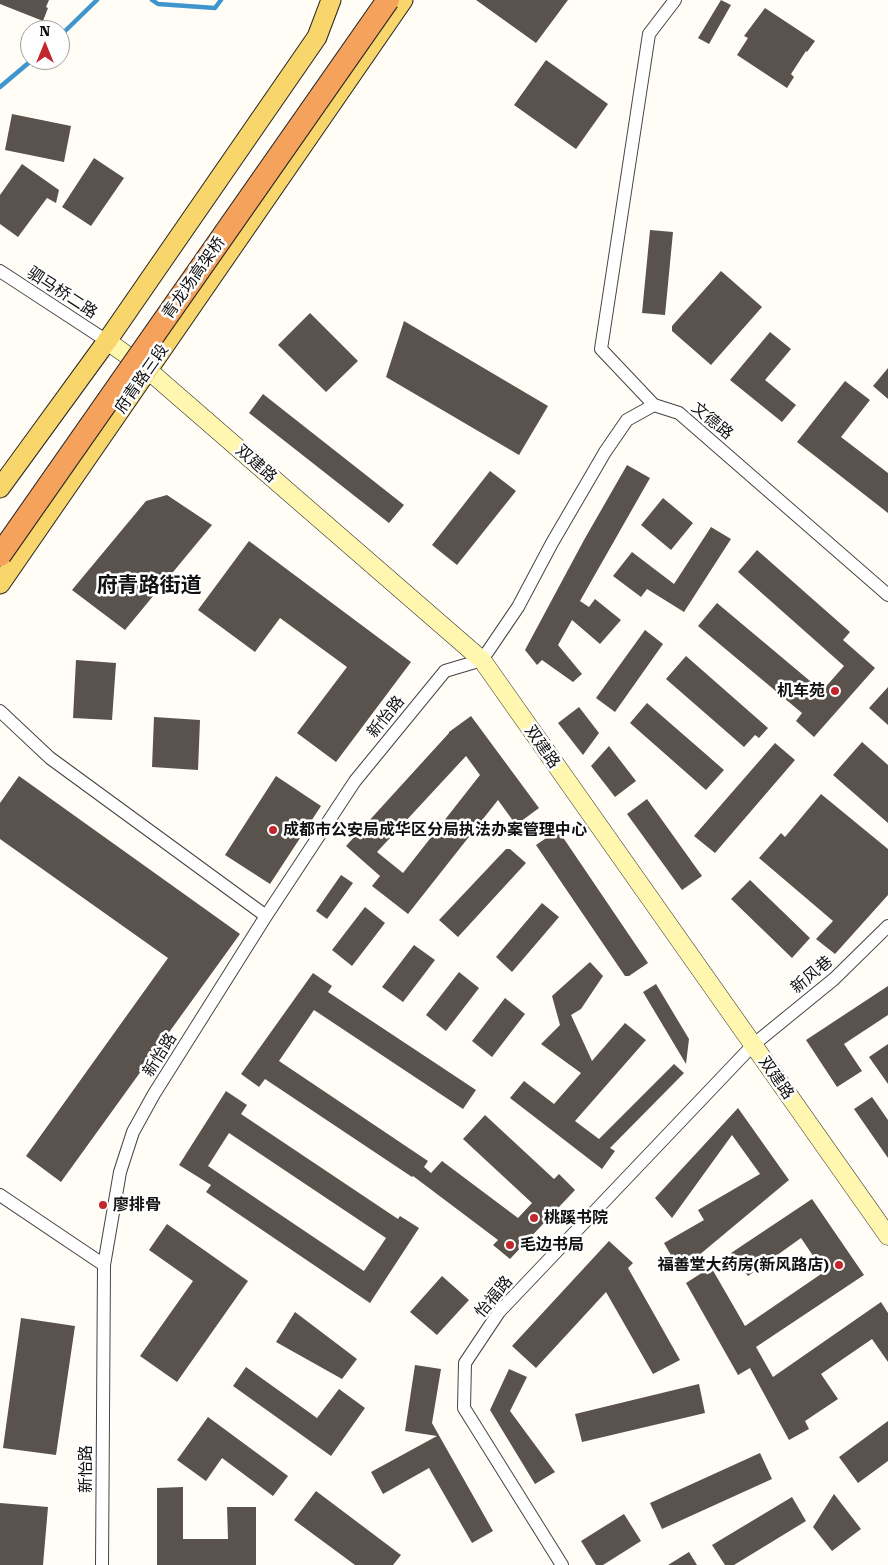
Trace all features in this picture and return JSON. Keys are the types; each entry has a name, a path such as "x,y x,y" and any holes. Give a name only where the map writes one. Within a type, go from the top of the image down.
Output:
{"highway":[{"name":"青龙场高架桥","path":"0,532 370,0"},
{"name":"青龙场高架桥","path":"0,555 388,0"}],"main road":[{"path":"317,38 331,0"},
{"path":"0,488 107,341 343,0"},
{"name":"府青路三段","path":"0,584 403,0"}],"street":[{"path":"482,660 518,607 552,542 604,452 627,420 654,405 601,349 649,34 674,0"},
{"name":"驷马桥二路","path":"0,271 107,341"},
{"name":"双建路","path":"107,341 148,370 482,660 888,1236"},
{"name":"文德路","path":"654,405 679,413 888,596"},
{"name":"新怡路","path":"102,1565 104,1265 120,1172 133,1132 266,916 354,781 445,671 482,660"},
{"path":"0,711 50,758 266,916"},
{"name":"新风巷","path":"753,1045 834,979 888,926"},
{"name":"怡福路","path":"562,1565 464,1408 465,1363 499,1312 753,1045"},
{"path":"0,1195 104,1265"}],"building":[{"path":"0,0 49,0 43,20 0,4"},
{"path":"476,0 568,0 536,43"},
{"path":"721,0 731,5 709,44 698,38"},
{"path":"765,8 815,41 791,74 794,77 787,88 737,55 748,38 744,36"},
{"path":"546,60 608,104 576,149 514,105"},
{"path":"12,114 71,126 64,162 5,150"},
{"path":"94,158 124,178 91,226 62,207"},
{"path":"22,164 59,190 56,203 47,198 18,237 0,224 0,195"},
{"path":"650,230 673,232 665,315 642,313"},
{"path":"721,271 762,307 711,365 672,331 672,326"},
{"path":"310,313 358,361 326,392 278,345"},
{"path":"404,321 548,406 519,455 386,377"},
{"path":"770,332 791,349 765,380 796,405 782,422 730,380"},
{"path":"888,368 888,399 873,386"},
{"path":"845,381 870,400 841,437 888,473 888,513 797,442"},
{"path":"263,394 404,505 389,523 249,413"},
{"path":"627,465 650,478 580,601 589,607 595,599 621,620 600,644 572,620 558,645 582,674 573,682 542,660 537,665 525,650"},
{"path":"490,471 516,491 457,565 432,545"},
{"path":"167,495 212,525 125,630 72,590 146,501"},
{"path":"663,498 693,523 671,550 641,525"},
{"path":"711,527 731,539 684,612 647,589 641,597 613,576 632,552 674,584"},
{"path":"249,541 411,662 336,762 297,733 347,667 280,618 255,652 198,610"},
{"path":"757,550 850,632 843,640 875,668 814,737 796,721 802,713 698,626 717,603 822,691 844,666 738,572"},
{"path":"645,630 663,644 615,712 596,698"},
{"path":"686,656 768,728 759,738 755,735 744,747 666,679"},
{"path":"76,660 116,663 112,720 73,718"},
{"path":"888,687 888,725 869,708"},
{"path":"647,703 724,770 706,790 630,723"},
{"path":"579,707 599,733 583,755 558,723"},
{"path":"471,716 539,808 516,825 498,800 408,914 372,886 380,876 346,846 449,732","holes":["466,756 480,775 403,873 377,852"]},
{"path":"154,717 200,720 198,770 152,767"},
{"path":"862,742 888,765 888,823 833,775"},
{"path":"775,743 795,760 715,853 694,836"},
{"path":"609,746 636,781 615,797 591,766"},
{"path":"19,776 240,934 61,1182 26,1156 168,958 0,839 0,803"},
{"name":"成都市公安局成华区分局执法办案管理中心","path":"276,776 321,806 270,884 225,855"},
{"path":"821,794 888,849 888,895 835,954 816,939 833,921 759,858 781,833 785,837"},
{"path":"647,799 702,876 682,890 627,814"},
{"path":"558,830 648,963 629,976 625,976 536,845"},
{"path":"506,849 510,849 526,863 458,937 439,920"},
{"path":"341,875 353,883 327,919 316,911"},
{"path":"750,880 810,938 792,958 731,899"},
{"path":"542,903 559,917 512,972 496,957"},
{"path":"365,907 385,923 352,966 332,950"},
{"path":"414,945 435,960 403,1002 382,987"},
{"path":"590,962 603,976 581,1009 571,1015 592,1061 625,1023 646,1040 575,1121 599,1139 674,1064 684,1073 610,1148 615,1151 602,1169 510,1098 524,1081 554,1104 581,1073 541,1044 560,1025 552,996"},
{"path":"459,972 479,988 446,1031 426,1015"},
{"path":"313,973 332,986 328,992 476,1090 463,1109 314,1010 279,1061 428,1161 424,1167 431,1173 442,1161 518,1218 532,1203 463,1139 485,1115 554,1179 559,1174 575,1190 510,1259 493,1245 498,1240 413,1176 265,1079 259,1087 241,1074"},
{"path":"656,984 689,1039 686,1064 643,992"},
{"path":"888,986 888,1015 844,1044 862,1071 837,1087 806,1040"},
{"path":"505,998 525,1014 492,1057 472,1041"},
{"path":"888,1044 888,1084 869,1057"},
{"path":"226,1091 247,1105 241,1114 398,1219 400,1216 419,1228 370,1303 206,1192 211,1185 179,1165","holes":["229,1133 386,1238 364,1271 208,1166"]},
{"path":"872,1097 888,1120 888,1158 854,1109"},
{"path":"738,1108 789,1180 680,1271 664,1243 704,1220 698,1210 760,1174 732,1135 672,1218 655,1198"},
{"path":"812,1199 864,1275 756,1347 773,1377 881,1302 888,1313 888,1362 872,1339 821,1374 838,1399 805,1421 809,1429 789,1440 750,1368 738,1375 686,1283 711,1267 745,1326 824,1272 801,1238 748,1276 731,1253"},
{"path":"167,1224 248,1281 177,1382 140,1356 193,1281 149,1250"},
{"path":"609,1241 633,1263 628,1268 680,1360 653,1374 606,1292 536,1368 512,1346"},
{"path":"442,1276 469,1300 437,1335 410,1312"},
{"path":"295,1312 357,1359 342,1379 276,1342"},
{"path":"21,1318 75,1326 56,1455 3,1448"},
{"path":"415,1365 441,1369 432,1423 493,1531 472,1543 429,1468 383,1494 371,1472 437,1436 405,1431"},
{"path":"246,1367 317,1418 339,1389 365,1408 331,1456 233,1386"},
{"path":"509,1369 527,1377 510,1411 555,1472 535,1484 490,1410"},
{"path":"699,1384 705,1413 582,1442 575,1414"},
{"path":"208,1417 288,1476 273,1496 222,1458 206,1481 177,1460"},
{"path":"888,1421 888,1461 858,1483 839,1457"},
{"path":"760,1453 772,1479 662,1529 650,1503"},
{"path":"183,1487 183,1539 228,1539 227,1507 256,1507 256,1565 157,1565 157,1488"},
{"path":"316,1491 401,1555 393,1565 355,1565 294,1520"},
{"path":"834,1494 861,1529 832,1551 813,1527"},
{"path":"792,1497 806,1521 734,1565 725,1565 712,1545"},
{"path":"0,1503 48,1507 43,1565 0,1565"},
{"path":"624,1514 641,1541 603,1565 596,1565 581,1541"},
{"path":"689,1552 697,1565 668,1565"}],"waterway":[{"path":"70,26 97,0"},
{"path":"152,0 158,4 215,8 221,0"},
{"path":"0,87 20,70"}],"place":[{"name":"机车苑","path":"835,691"},
{"name":"成都市公安局成华区分局执法办案管理中心","path":"273,830"},
{"name":"廖排骨","path":"103,1205"},
{"name":"桃蹊书院","path":"534,1218"},
{"name":"毛边书局","path":"510,1245"},
{"name":"福善堂大药房(新风路店)","path":"839,1265"}],"district":[{"name":"府青路街道","path":"149,586"}]}
